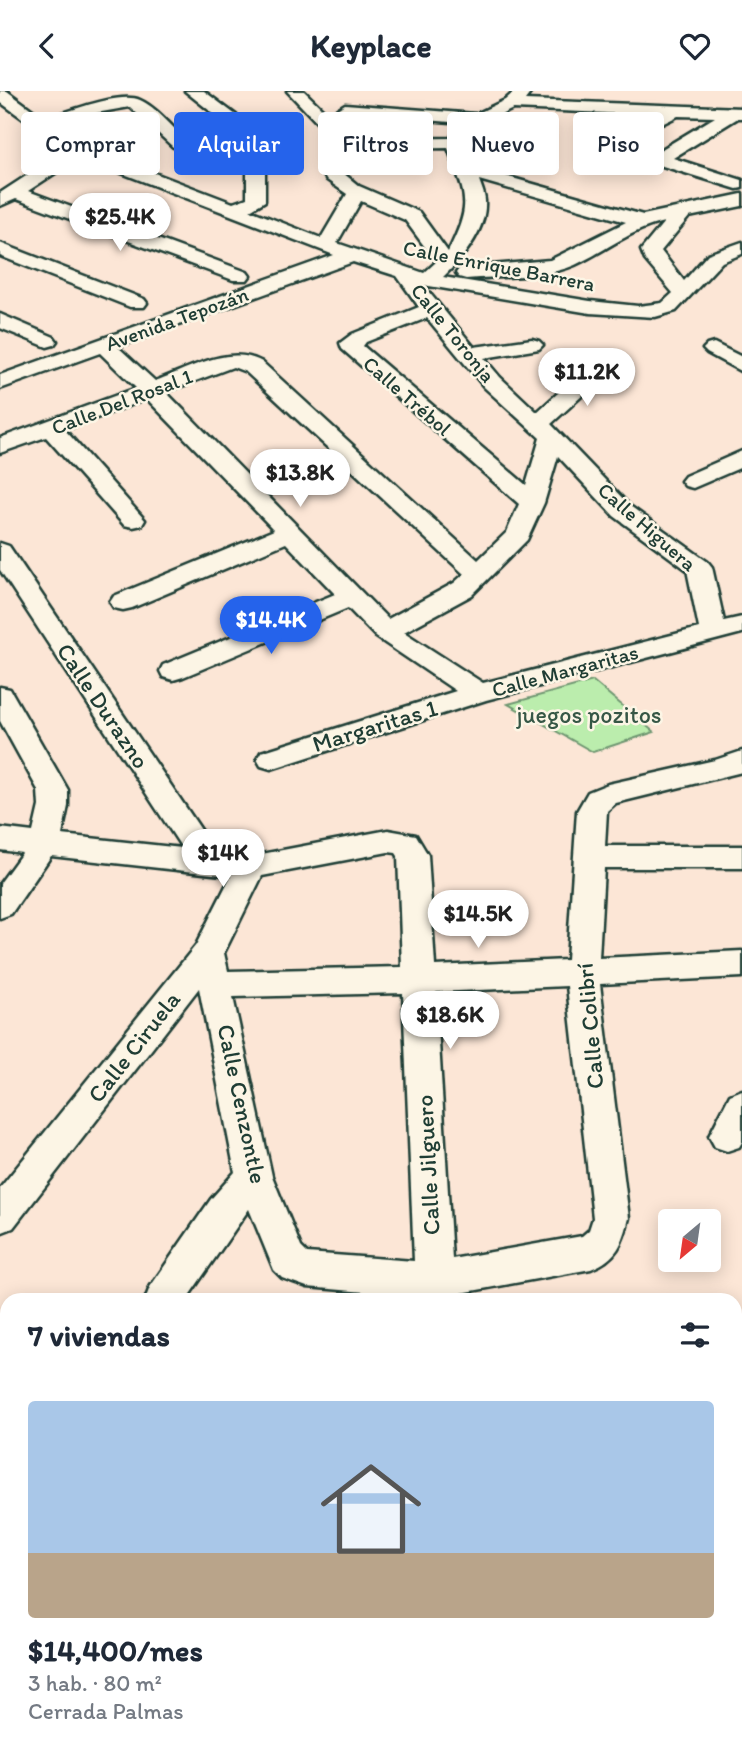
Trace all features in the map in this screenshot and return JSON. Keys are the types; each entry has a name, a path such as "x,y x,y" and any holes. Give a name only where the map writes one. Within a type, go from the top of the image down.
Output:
{"street":[{"path":"193,91 242,128 256,151 263,199 233,210"},
{"path":"295,91 318,114"},
{"path":"491,112 518,98 607,109 738,113"},
{"name":"Calle Enrique Barrera","path":"3,101 21,112"},
{"path":"84,112 131,102 145,112"},
{"path":"345,109 447,117"},
{"path":"559,122 607,109"},
{"path":"664,116 674,111"},
{"path":"738,113 663,156 662,160 740,188"},
{"path":"160,126 174,138"},
{"path":"7,197 40,175"},
{"name":"Calle Enrique Barrera","path":"144,175 405,274 436,272 590,307 638,312 669,307 715,258 742,248"},
{"path":"333,175 358,191 412,216 419,223 436,272"},
{"path":"436,272 456,255 469,229 476,202 468,175"},
{"path":"481,175 643,221"},
{"path":"436,272 517,271 552,265 590,250 643,221 711,207 740,188"},
{"path":"326,246 358,191"},
{"path":"7,197 240,276"},
{"path":"682,213 652,250 652,256 683,292"},
{"path":"0,249 137,303"},
{"name":"Avenida Tepozán","path":"0,382 353,255"},
{"name":"Calle Toronja","path":"405,274 492,382 544,430"},
{"name":"Calle Trébol","path":"431,309 359,338 351,343 353,349 532,503"},
{"path":"0,320 47,341"},
{"name":"Calle Margaritas","path":"104,345 291,532 385,631 479,693 742,625"},
{"path":"469,354 532,345"},
{"path":"714,349 742,366"},
{"path":"385,631 463,589 518,535 532,503 544,430 608,360"},
{"name":"Calle Del Rosal 1","path":"0,446 230,361 244,361 254,367 480,575"},
{"path":"51,429 133,520"},
{"name":"Calle Higuera","path":"544,430 622,511 699,567 713,632"},
{"path":"692,481 742,458"},
{"path":"123,602 291,532"},
{"name":"Calle Durazno","path":"0,551 206,861"},
{"path":"173,671 351,597"},
{"name":"Margaritas 1","path":"271,759 479,693"},
{"path":"0,697 53,790 54,817 44,844 0,906"},
{"name":"Calle Colibrí","path":"605,1240 611,1218 582,971 592,811 598,799 608,794 719,769 742,761"},
{"path":"0,839 251,867"},
{"name":"Calle Jilguero","path":"251,867 388,841 405,843 414,855 419,980 440,1285"},
{"path":"589,857 742,857"},
{"name":"Calle Ciruela","path":"0,1216 212,968 251,867"},
{"path":"212,968 419,980 742,964"},
{"name":"Calle Cenzontle","path":"212,968 254,1176 288,1258 295,1266 307,1270 440,1285 591,1252 605,1240"},
{"path":"727,1136 742,1105"},
{"path":"169,1293 224,1211 254,1176"}],"green space":[{"name":"juegos pozitos","path":"593,681 654,732 593,752 508,704"}]}
